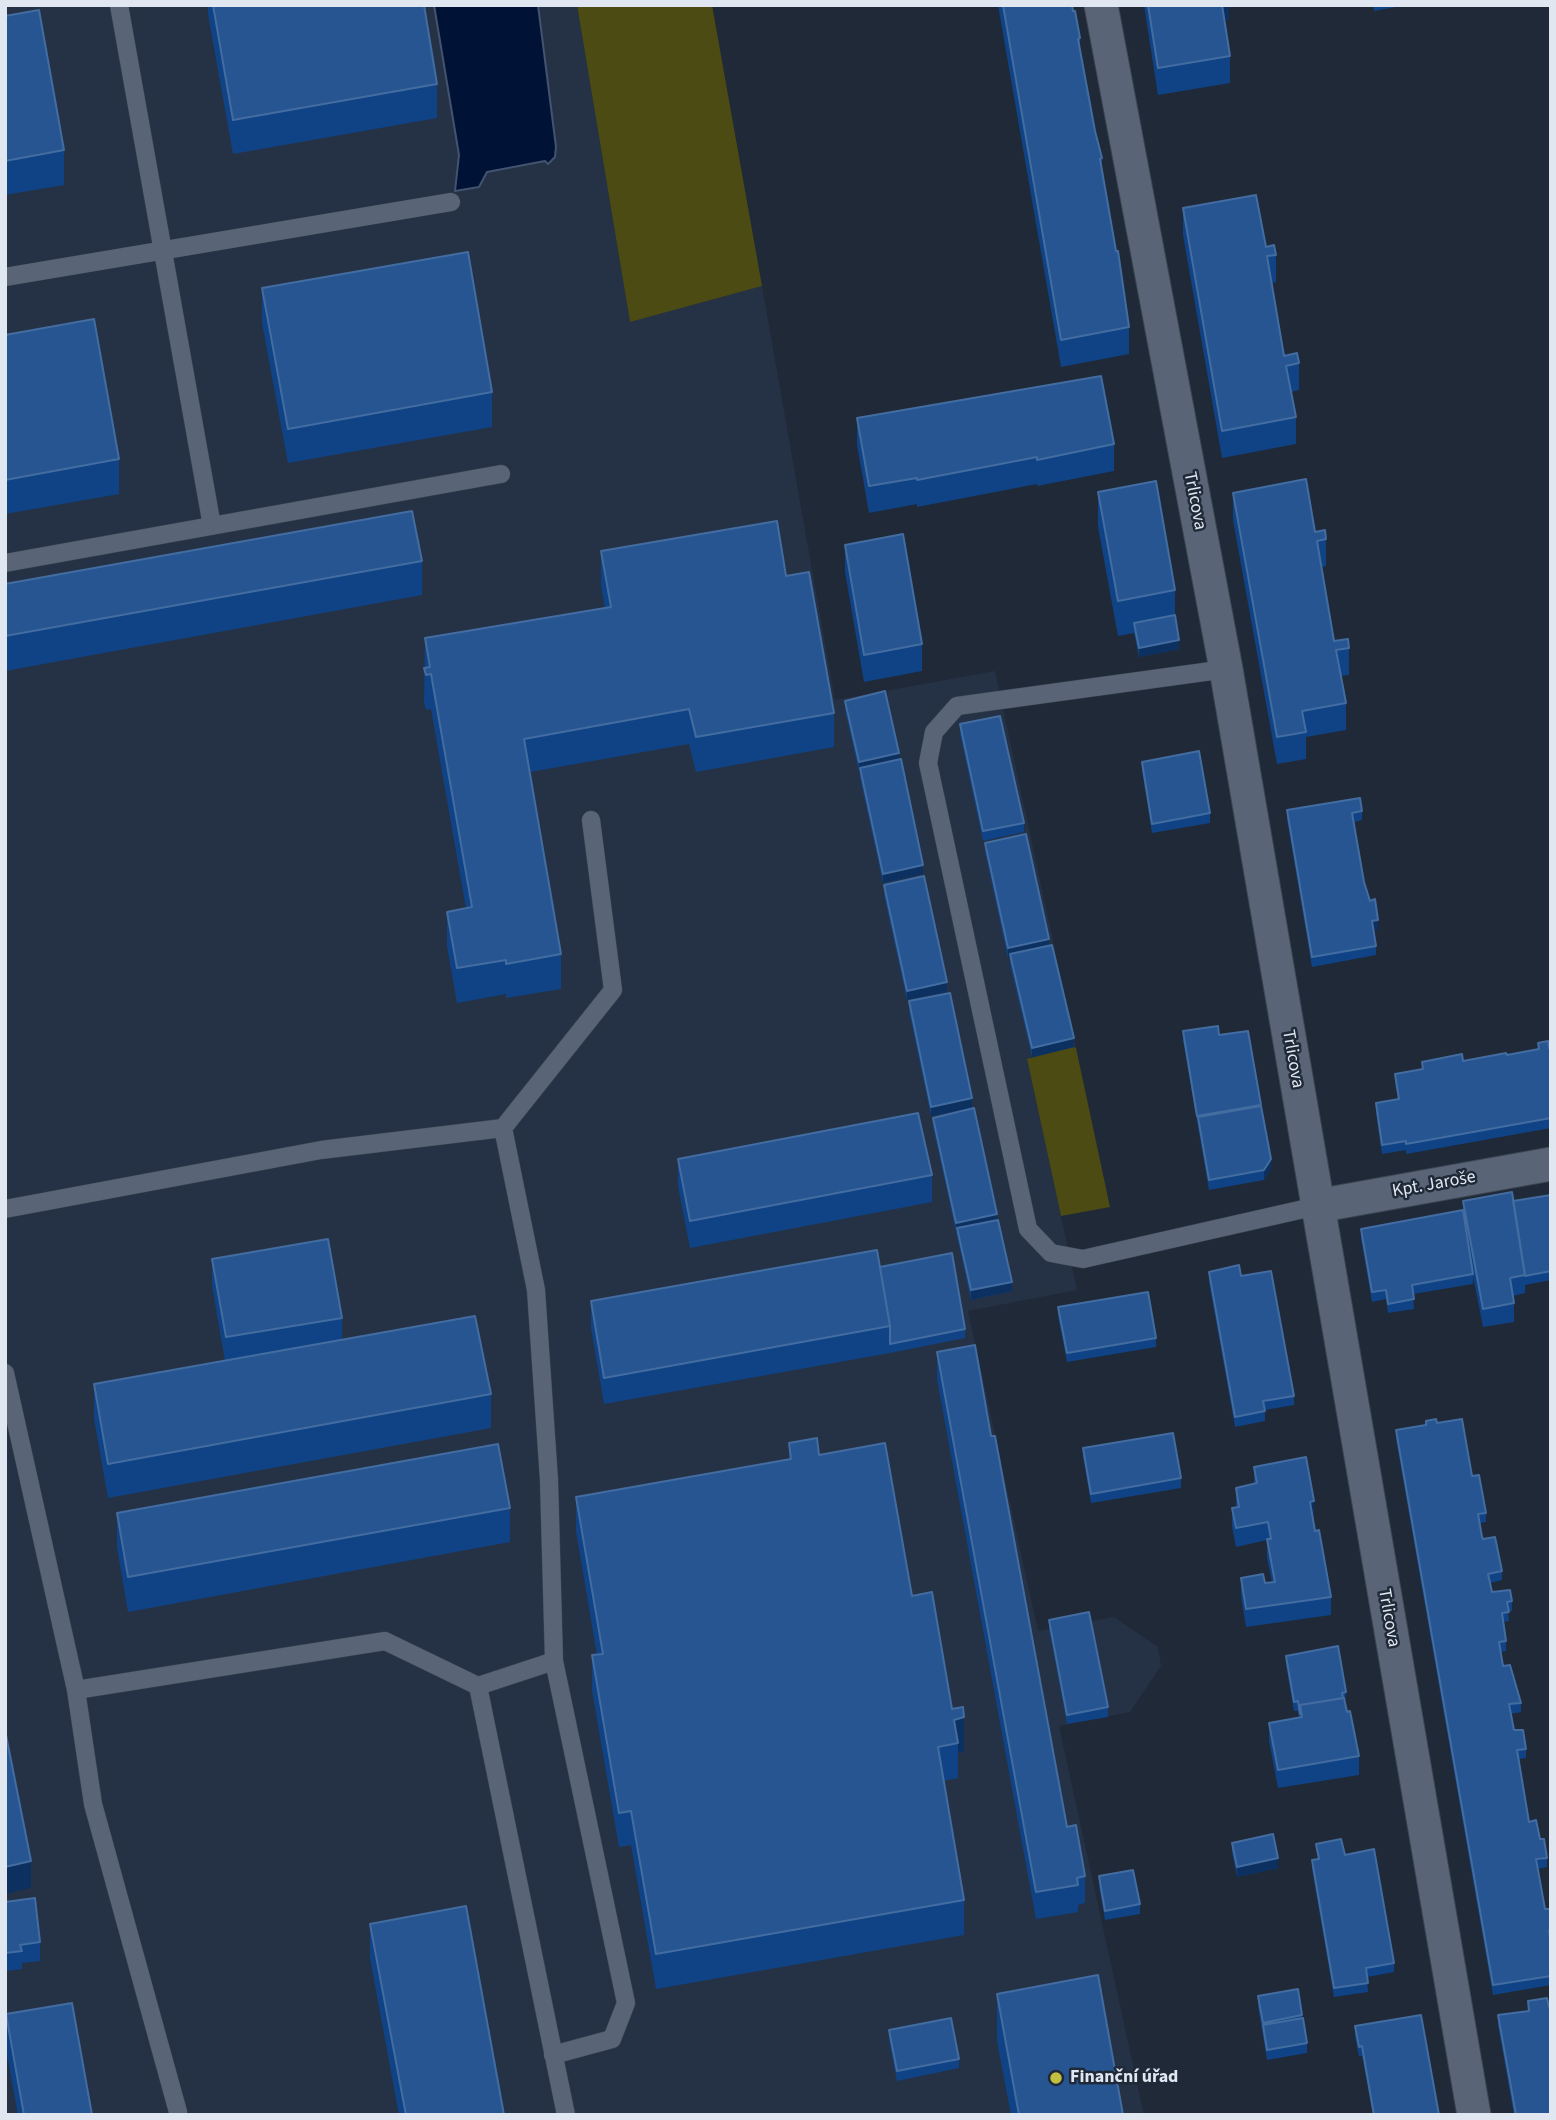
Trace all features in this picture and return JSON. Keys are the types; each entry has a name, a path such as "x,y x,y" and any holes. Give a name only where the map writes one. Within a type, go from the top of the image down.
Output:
{"street":[{"name":"Trlicova","path":"1101,5 1226,669 1474,2115"},
{"name":"Kpt. Jaroše","path":"1317,1206 1551,1164"}],"lane":[{"path":"120,5 212,526"},
{"path":"5,277 451,201"},
{"path":"5,563 501,474"},
{"path":"1226,669 957,706 934,732 928,763 1028,1229 1051,1253 1083,1259 1317,1206"},
{"path":"5,1209 321,1150 503,1128 613,990 592,820"},
{"path":"503,1128 536,1290 549,1480 554,1661 626,2003 612,2039 553,2055"},
{"path":"5,1373 76,1690 93,1804 178,2112"},
{"path":"76,1690 385,1641 478,1686 554,1661"},
{"path":"478,1686 566,2115"}],"shaded area":[{"path":"5,5 577,5 630,322 762,286 835,700 995,671 1076,1048 1027,1060 1077,1290 968,1311 1038,1631 1114,1617 1158,1647 1161,1666 1130,1712 1059,1726 1144,2115 5,2115"},
{"path":"577,5 712,5 762,286 630,322"},
{"path":"1074,1047 1110,1207 1061,1216 1027,1059"}],"water":[{"path":"434,5 538,5 556,147 555,157 548,164 545,161 487,172 479,187 455,191 459,155"}],"building":[{"path":"213,5 424,5 437,84 233,120"},
{"path":"1003,5 1072,5 1075,11 1129,327 1061,340"},
{"path":"1148,5 1222,5 1230,56 1158,68"},
{"path":"39,10 64,150 5,161 5,16"},
{"path":"1256,195 1266,247 1274,245 1276,255 1267,256 1284,356 1297,353 1299,363 1286,366 1296,417 1222,431 1183,208"},
{"path":"468,252 492,392 288,429 262,288"},
{"path":"94,319 119,459 5,480 5,335"},
{"path":"1101,376 1114,444 1037,460 1037,457 917,480 869,486 857,418"},
{"path":"1306,479 1315,532 1325,530 1326,539 1317,541 1334,641 1348,639 1349,648 1336,650 1346,703 1302,711 1306,732 1277,737 1233,493"},
{"path":"1156,481 1175,590 1118,601 1098,492"},
{"path":"412,511 422,561 5,636 5,584"},
{"path":"777,521 786,576 809,572 834,713 696,737 689,709 524,739 561,954 506,964 506,960 457,968 447,912 472,907 431,674 426,675 424,668 430,667 425,638 611,607 601,551"},
{"path":"903,534 922,644 864,655 845,545"},
{"path":"1175,615 1179,640 1139,648 1134,623"},
{"path":"885,691 899,753 859,762 845,701"},
{"path":"1000,716 1024,823 983,831 960,724"},
{"path":"1199,751 1210,813 1152,824 1142,762"},
{"path":"901,759 923,865 883,874 860,768"},
{"path":"1360,798 1362,811 1352,813 1364,882 1370,901 1375,899 1378,920 1372,921 1376,946 1312,957 1287,810"},
{"path":"1026,834 1049,939 1008,948 985,843"},
{"path":"924,876 947,982 907,991 884,885"},
{"path":"1052,945 1074,1038 1032,1048 1010,954"},
{"path":"950,993 972,1098 931,1107 909,1001"},
{"path":"1218,1026 1219,1035 1248,1031 1261,1105 1197,1116 1183,1031"},
{"path":"1548,1041 1549,1048 1551,1047 1551,1118 1406,1144 1406,1141 1382,1145 1376,1103 1399,1099 1395,1074 1423,1069 1422,1062 1462,1054 1463,1061 1506,1053 1507,1055 1539,1049 1538,1043"},
{"path":"1261,1106 1271,1159 1264,1170 1209,1180 1198,1117"},
{"path":"974,1108 997,1214 956,1223 933,1118"},
{"path":"918,1113 932,1175 690,1221 678,1159"},
{"path":"1512,1192 1525,1275 1510,1278 1514,1303 1483,1309 1463,1201"},
{"path":"1551,1195 1551,1271 1525,1276 1513,1201"},
{"path":"1463,1210 1473,1274 1412,1285 1414,1299 1388,1304 1386,1290 1372,1292 1361,1229"},
{"path":"998,1220 1012,1282 971,1290 957,1228"},
{"path":"328,1239 342,1318 226,1337 212,1259"},
{"path":"877,1250 890,1326 604,1378 591,1301"},
{"path":"952,1253 965,1329 890,1344 890,1326 880,1267"},
{"path":"1239,1265 1241,1276 1271,1271 1294,1396 1263,1401 1265,1411 1235,1417 1209,1272"},
{"path":"1148,1292 1156,1338 1067,1353 1058,1307"},
{"path":"475,1316 491,1394 108,1464 94,1384"},
{"path":"975,1345 991,1436 995,1436 1067,1827 1076,1825 1085,1876 1077,1878 1078,1885 1036,1892 937,1352"},
{"path":"1436,1419 1437,1423 1462,1419 1472,1476 1479,1475 1486,1513 1478,1514 1482,1537 1495,1537 1502,1571 1488,1574 1492,1592 1510,1590 1512,1601 1507,1602 1509,1612 1502,1613 1506,1641 1499,1642 1503,1666 1510,1665 1521,1703 1509,1704 1514,1730 1523,1730 1526,1749 1517,1750 1529,1822 1536,1820 1540,1839 1544,1839 1547,1858 1536,1859 1545,1909 1551,1909 1551,1976 1493,1985 1396,1430 1426,1425 1426,1421"},
{"path":"1173,1433 1181,1478 1091,1494 1083,1448"},
{"path":"817,1438 819,1455 885,1443 912,1596 932,1592 952,1709 963,1707 964,1717 954,1720 958,1743 938,1747 964,1900 656,1954 631,1811 619,1813 592,1655 603,1654 576,1497 791,1459 789,1443"},
{"path":"498,1444 510,1508 128,1577 117,1513"},
{"path":"1306,1457 1314,1501 1310,1502 1315,1531 1319,1530 1331,1597 1246,1609 1241,1578 1263,1574 1265,1583 1275,1582 1267,1539 1271,1539 1268,1522 1236,1528 1232,1508 1239,1507 1236,1488 1257,1483 1254,1467"},
{"path":"1089,1612 1108,1707 1067,1715 1049,1620"},
{"path":"1338,1646 1346,1692 1342,1693 1343,1698 1300,1705 1300,1714 1298,1701 1294,1702 1286,1656"},
{"path":"1344,1698 1347,1712 1350,1711 1359,1756 1278,1770 1269,1723 1302,1717 1300,1705"},
{"path":"5,1730 31,1861 5,1867"},
{"path":"1273,1834 1278,1858 1237,1867 1232,1843"},
{"path":"1341,1839 1345,1855 1374,1849 1394,1963 1366,1968 1368,1983 1334,1988 1312,1860 1319,1859 1316,1844"},
{"path":"1133,1870 1140,1904 1105,1911 1099,1876"},
{"path":"35,1898 40,1942 20,1945 22,1951 5,1953 5,1902"},
{"path":"466,1906 504,2115 406,2115 370,1924"},
{"path":"1098,1975 1123,2115 1019,2115 997,1994"},
{"path":"1298,1989 1302,2015 1263,2023 1258,1996"},
{"path":"1547,1998 1551,2007 1551,2115 1516,2115 1498,2015 1529,2011 1528,2001"},
{"path":"72,2003 92,2115 24,2115 6,2014"},
{"path":"1421,2015 1439,2115 1374,2115 1362,2046 1359,2047 1355,2026"},
{"path":"951,2018 959,2059 897,2071 889,2030"},
{"path":"1303,2018 1307,2043 1267,2050 1263,2025"}],"place":[{"name":"Finanční úřad","path":"1056,2078"}]}
